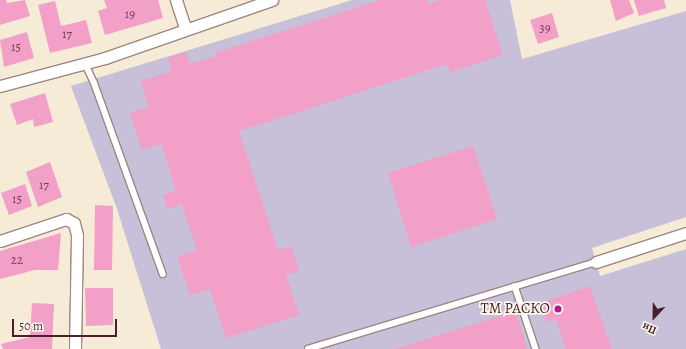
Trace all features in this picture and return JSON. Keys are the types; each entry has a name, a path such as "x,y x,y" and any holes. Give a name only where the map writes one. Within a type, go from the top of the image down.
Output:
{"street":[{"path":"176,0 185,28"},
{"path":"0,86 85,63 185,28 272,0"},
{"path":"0,241 46,224 66,219 74,223 77,235 75,349"},
{"path":"596,262 686,233"}],"lane":[{"path":"85,63 94,82 162,274"},
{"path":"308,349 596,262"},
{"path":"515,286 536,349"}],"shaded area":[{"path":"352,0 510,0 522,59 686,11 686,217 592,248 600,276 686,249 686,349 161,349 117,209 71,86"}],"building":[{"path":"0,0 6,0 7,3 25,0 30,16 0,25"},
{"path":"104,0 158,0 163,18 105,35 98,11 107,8"},
{"path":"380,0 427,0 429,4 440,0 485,0 503,55 450,72 447,64 239,131 278,250 291,246 299,271 286,275 299,315 226,338 210,289 190,295 177,257 197,250 182,204 168,209 163,195 176,190 161,144 142,150 130,113 149,107 141,81 172,71 168,58 186,52 190,64 216,56 215,53"},
{"path":"610,0 629,0 634,13 616,21"},
{"path":"634,0 664,0 666,8 639,16"},
{"path":"55,1 61,26 86,20 92,43 50,53 38,5"},
{"path":"552,13 559,37 538,44 530,20"},
{"path":"27,32 34,58 4,67 0,40"},
{"path":"45,93 53,122 34,127 33,119 17,125 10,104"},
{"path":"473,146 497,219 411,247 388,173"},
{"path":"50,162 62,197 38,207 26,172"},
{"path":"25,184 32,206 9,215 1,193"},
{"path":"95,205 113,206 112,270 94,270"},
{"path":"61,233 58,270 35,270 0,279 0,251"},
{"path":"590,286 612,349 566,349 556,319 547,322 541,303"},
{"path":"85,288 113,288 113,325 86,326"},
{"path":"32,303 54,304 52,349 3,349 1,344 30,337"},
{"path":"516,311 527,349 395,349"}],"place":[{"name":"ТМ РАСКО","path":"558,309"}]}
